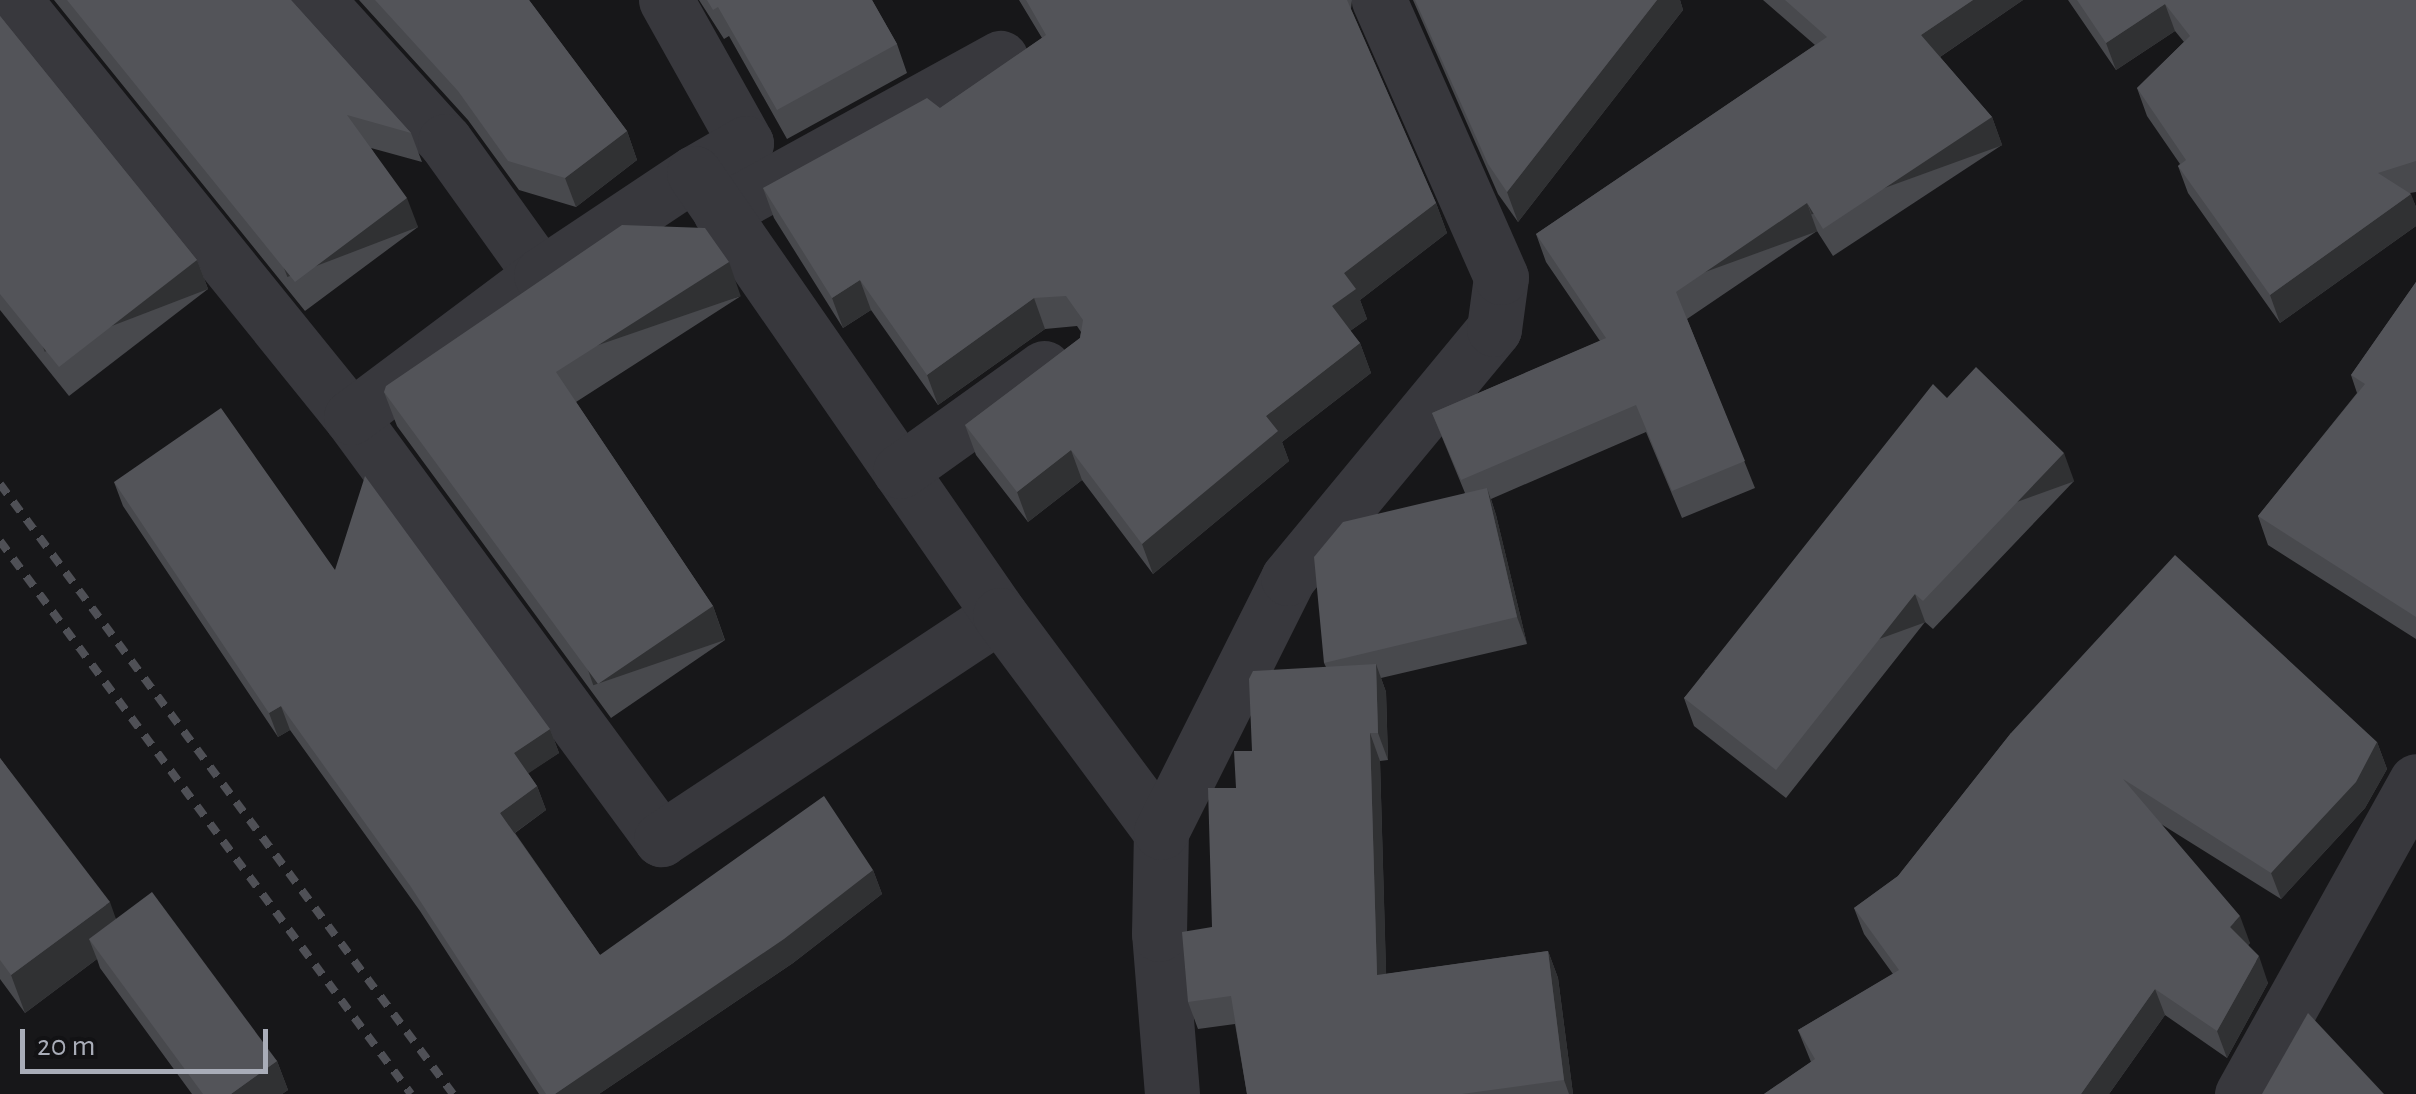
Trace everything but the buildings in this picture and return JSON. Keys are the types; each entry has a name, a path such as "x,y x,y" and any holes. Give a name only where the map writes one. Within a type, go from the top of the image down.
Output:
{"street":[{"path":"14,0 351,417 661,840 1000,615"},
{"path":"317,0 445,142 541,275"},
{"path":"666,0 746,143 707,192"},
{"path":"1172,1094 1159,934 1161,832 1288,578 1494,329 1501,277 1379,0"},
{"path":"351,417 541,275 707,192 1000,58"},
{"path":"707,192 1000,615 1161,832"},
{"path":"900,470 1063,354"},
{"path":"2242,1094 2416,782"}],"railway":[{"path":"0,484 453,1094"},
{"path":"0,541 411,1094"}]}
